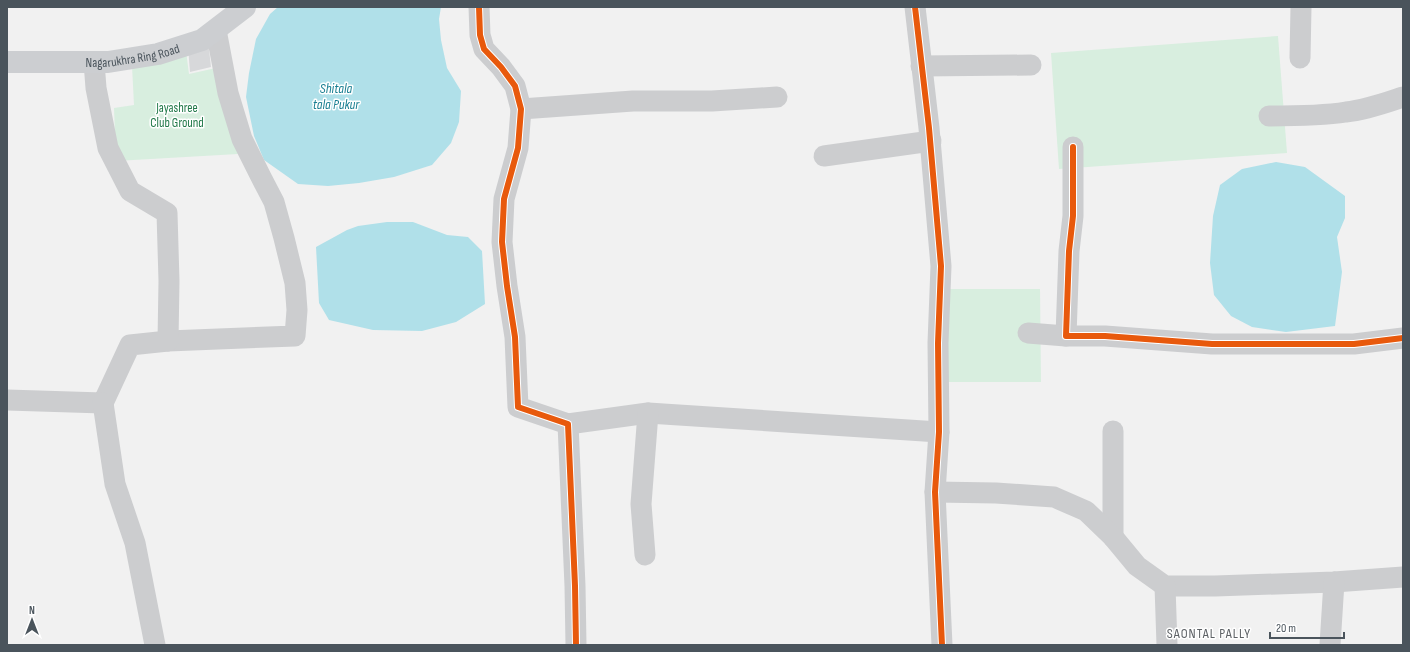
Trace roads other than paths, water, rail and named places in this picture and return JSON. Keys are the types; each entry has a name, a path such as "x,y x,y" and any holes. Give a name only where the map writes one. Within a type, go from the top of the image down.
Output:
{"main road":[{"name":"Nagarukhra Ring Road","path":"7,62 108,62 158,54 202,40 245,7"}],"street":[{"path":"479,7 480,35 484,49 501,67 515,86 522,109 518,148 504,198 502,242 515,337 518,407 568,424 648,413 939,432"},
{"path":"915,7 930,141 941,266 938,343 939,432 935,492 942,645"},
{"path":"1300,58 1301,7"},
{"path":"155,645 135,543 115,484 103,403 130,345 168,341 295,336 297,310 294,283 284,238 274,202 242,139 228,92 216,30"},
{"path":"94,62 96,88 108,148 130,191 167,213 169,281 168,341"},
{"path":"921,66 1031,65"},
{"path":"522,109 633,101 712,101 777,97"},
{"path":"1269,116 1348,112 1382,104 1403,97"},
{"path":"824,156 930,141"},
{"path":"1066,336 1072,216 1072,147"},
{"path":"1028,333 1066,336 1105,336 1212,344 1354,344 1403,338"},
{"path":"7,400 103,403"},
{"path":"645,555 641,504 648,413"},
{"path":"568,424 576,586 576,645"},
{"path":"1113,431 1113,537"},
{"path":"935,492 996,493 1054,497 1086,511 1113,537 1138,566 1165,586 1334,582 1403,577"},
{"path":"1330,645 1334,582"},
{"path":"1165,586 1167,645"}],"water":[{"name":"Shitala tala Pukur","path":"278,7 441,7 439,19 441,40 447,68 461,91 459,122 451,143 432,165 394,177 359,183 328,186 298,184 264,160 254,136 246,97 256,39 270,14"},
{"path":"1276,162 1305,167 1345,196 1345,218 1337,237 1342,272 1335,326 1286,332 1252,327 1231,316 1214,295 1210,263 1213,216 1220,185 1242,169"},
{"path":"387,222 413,222 447,235 468,237 482,251 485,304 456,322 422,331 373,330 329,320 319,303 316,247 347,230 358,226"}],"district":[{"name":"SAONTAL PALLY","path":"1209,633"}],"park label":[{"name":"Jayashree Club Ground","path":"177,114"}]}
